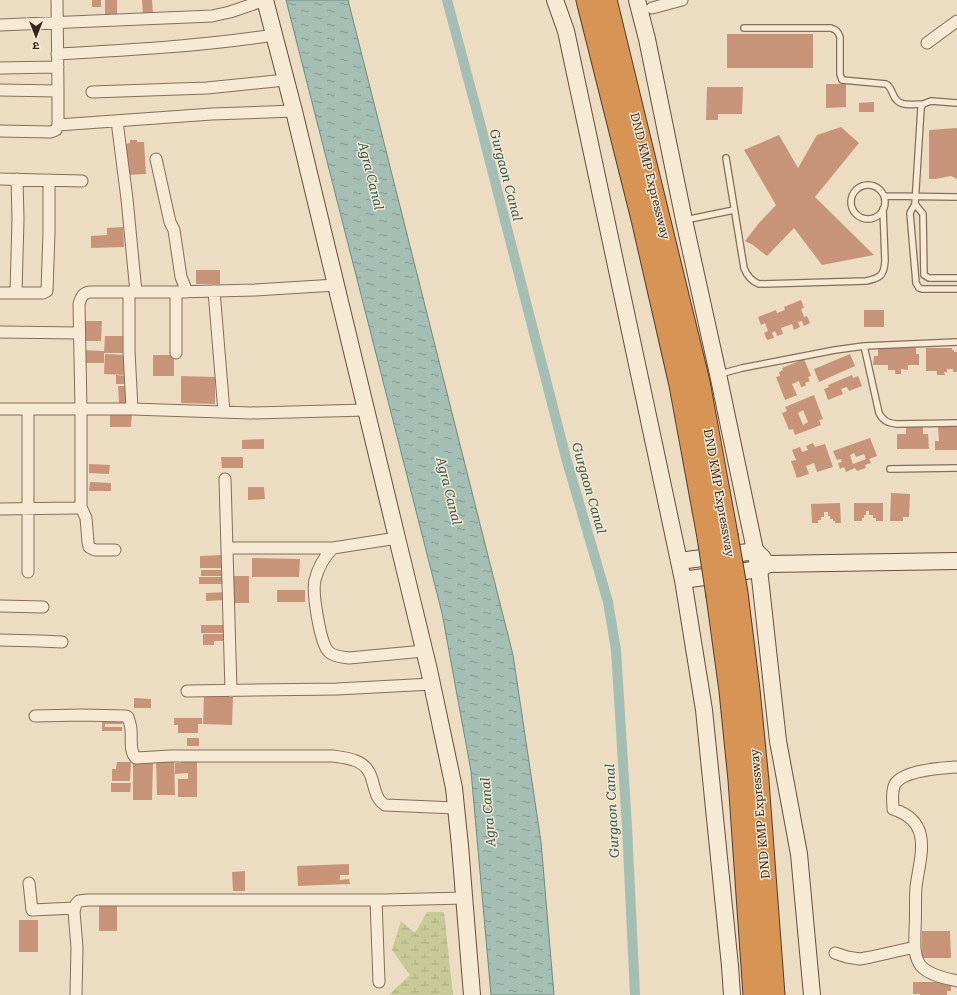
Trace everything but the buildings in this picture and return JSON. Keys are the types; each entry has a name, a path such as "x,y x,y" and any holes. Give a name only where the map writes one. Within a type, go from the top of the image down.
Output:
{"highway":[{"name":"DND KMP Expressway","path":"587,0 642,219 681,393 718,536"},
{"name":"DND KMP Expressway","path":"606,0 699,382 718,536 727,595 749,690 774,995"},
{"name":"DND KMP Expressway","path":"727,595 730,691 739,780 754,995"}],"street":[{"path":"0,131 52,132 56,130 58,125 57,0"},
{"path":"0,25 212,16 230,12 265,0 294,111 397,538 432,684 454,788 465,898 472,995"},
{"path":"555,0 566,30 683,580 704,710 732,995"},
{"path":"637,0 756,551 764,567 778,741 799,854 812,995"},
{"path":"652,8 682,0"},
{"path":"927,43 957,21"},
{"path":"57,54 156,48 247,39 274,34"},
{"path":"0,68 58,67"},
{"path":"92,92 206,88 285,80"},
{"path":"0,90 58,91"},
{"path":"58,125 212,114 294,111"},
{"path":"117,121 127,199 133,292 129,351 132,409"},
{"path":"156,159 170,222 174,230 182,292 176,353"},
{"path":"0,179 82,181"},
{"path":"16,293 18,219 17,180"},
{"path":"0,293 43,293 47,291 50,180"},
{"path":"115,550 95,550 89,547 86,518 81,507 79,304 83,294 90,292 255,290 336,285"},
{"path":"214,291 224,412"},
{"path":"0,332 79,333"},
{"path":"0,409 132,409 224,412 366,410"},
{"path":"28,409 28,572"},
{"path":"225,479 231,691"},
{"path":"0,509 81,507"},
{"path":"227,548 333,548 397,538"},
{"path":"333,548 321,563 315,581 316,609 325,647 328,652 334,655 349,658 424,651"},
{"path":"678,561 756,551"},
{"path":"683,580 764,567 957,561"},
{"path":"0,606 43,607"},
{"path":"0,640 62,642"},
{"path":"186,691 337,689 432,684"},
{"path":"35,716 126,716 128,717 131,728 132,749 136,758 171,756 333,756 349,758 364,766 369,772 378,798 380,802 385,805 456,808"},
{"path":"957,767 930,769 898,780 894,785 893,809 900,811 911,818 922,838 916,889 915,946 917,959 925,970 957,981"},
{"path":"29,883 32,910 75,908"},
{"path":"76,995 77,947 74,912 76,904 79,901 376,900 465,898"},
{"path":"376,900 379,982"},
{"path":"835,953 860,959 915,946"}],"lane":[{"path":"744,28 831,28 836,30 840,37 840,74 842,80 886,84 890,88 894,98 905,104 923,104 931,101 957,103"},
{"path":"923,104 920,117 915,204 910,213 916,283 919,288 922,289 957,289"},
{"path":"726,158 744,268 749,278 753,282 759,284 876,279 882,275 885,270 884,196 874,186 867,185 861,187 852,196 851,203 853,209 863,218 869,219 876,217 883,209"},
{"path":"884,196 957,197"},
{"path":"915,204 923,214 924,275 929,278 957,278"},
{"path":"684,220 734,210"},
{"path":"718,374 835,350 864,346 957,342"},
{"path":"864,346 879,413 884,421 897,424 957,423"},
{"path":"890,469 957,468"}],"green space":[{"path":"427,912 444,912 453,995 389,995 410,975 392,950 401,921 415,933"}],"water":[{"name":"Agra Canal","path":"286,0 348,0 513,655 541,842 554,995 491,995 471,771 442,613"}],"waterway":[{"name":"Gurgaon Canal","path":"447,0 566,458 608,602 616,650 627,827 635,995"}]}
